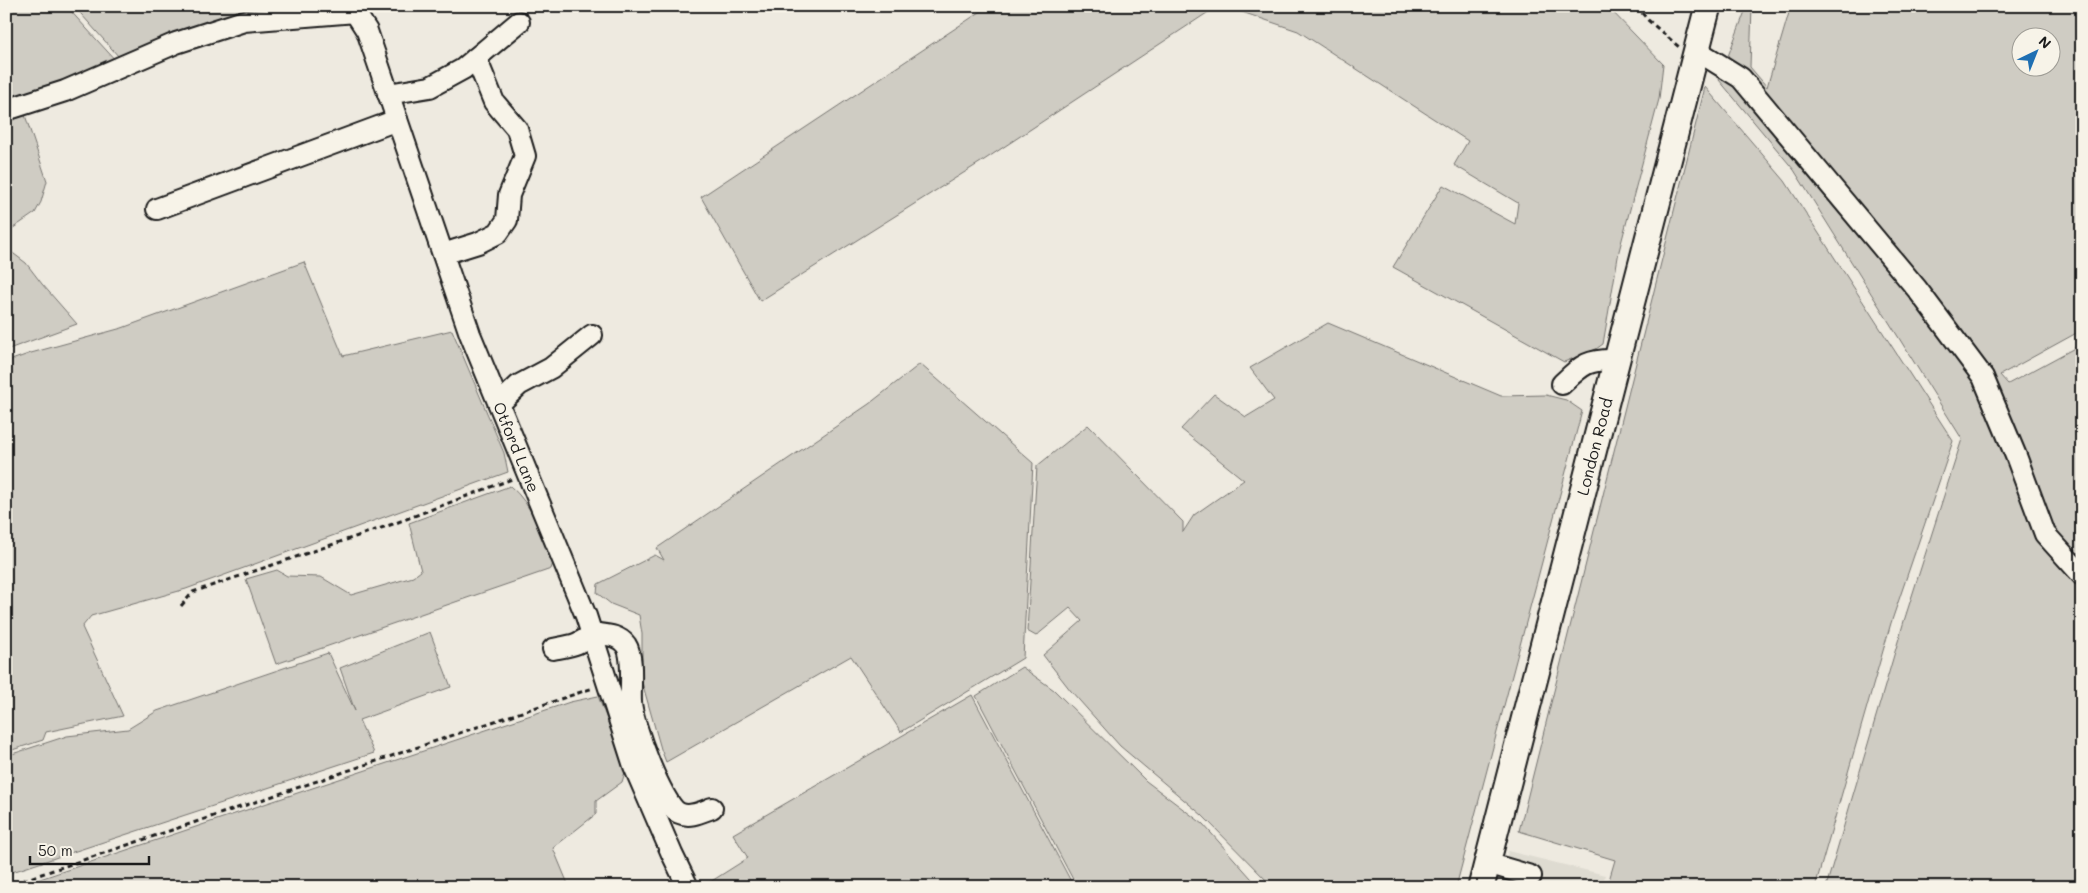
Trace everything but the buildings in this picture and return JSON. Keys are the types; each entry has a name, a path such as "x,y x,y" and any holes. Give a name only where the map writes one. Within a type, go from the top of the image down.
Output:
{"main road":[{"name":"London Road","path":"1481,887 1708,6"}],"street":[{"path":"6,110 65,91 176,44 244,21 353,9"},
{"name":"Otford Lane","path":"353,9 367,31 470,334 592,633 634,766 688,887"},
{"path":"388,94 430,88 463,69 519,22"},
{"path":"1696,50 1740,78 1917,289 1983,377 2016,456 2045,534 2082,575"},
{"path":"443,254 478,242 498,232 507,220 509,195 526,156 518,129 494,102 476,58"},
{"path":"158,210 397,120"},
{"path":"499,404 519,385 551,368 592,335"},
{"path":"1562,384 1581,367 1597,360 1617,360"},
{"path":"553,649 574,645 586,640 592,633 618,637 627,647 630,668 631,705 648,761 668,804 679,813 692,815 712,808"},
{"path":"1487,863 1530,876"}],"path":[{"path":"1636,6 1648,20 1678,47 1696,50"},
{"path":"181,606 193,592 393,524 527,473"},
{"path":"6,886 608,683"}],"shaded area":[{"path":"6,6 66,6 117,62 6,103"},
{"path":"74,6 292,6 293,8 289,14 221,17 119,57"},
{"path":"989,6 1214,6 1213,9 981,162 760,301 701,197"},
{"path":"1233,6 1607,6 1663,64 1659,99 1619,251 1603,344 1596,349 1564,362 1393,267 1443,185 1515,224 1518,203 1454,165 1468,141 1298,31 1233,9"},
{"path":"1747,6 1752,6 1750,67 1767,87 1791,6 2082,6 2082,330 2000,375 2008,384 2082,344 2082,887 1826,887 1904,621 1962,439 1794,170 1719,80"},
{"path":"1705,87 1785,181 1953,441 1891,623 1815,887 1607,887 1615,860 1519,831"},
{"path":"25,115 47,181 41,202 35,213 6,233 6,122"},
{"path":"6,248 26,263 77,324 6,350"},
{"path":"304,262 343,356 452,330 504,453 508,472 186,589 91,616 82,627 123,716 46,732 43,740 6,752 6,362 31,353 122,328"},
{"path":"1328,323 1501,396 1546,395 1566,400 1582,411 1456,887 1273,887 1202,815 1120,746 1071,691 1043,655 1082,621 1070,608 1036,636 1027,631 1037,466 1088,425 1183,522 1183,532 1194,515 1244,480 1181,429 1214,394 1246,417 1274,400 1250,368"},
{"path":"920,364 1033,463 1023,658 901,732 851,656 666,762 642,682 642,634 639,615 611,604 597,593 598,584 655,555 664,560 657,548 869,404"},
{"path":"510,486 518,493 536,520 554,560 551,569 276,664 246,579 277,570 287,576 321,577 351,595 413,577 421,571 409,523"},
{"path":"430,632 451,687 359,720 374,753 6,874 6,756 67,736 128,729 157,711 328,653 355,711 340,668"},
{"path":"1022,667 1054,690 1146,781 1203,824 1259,887 1077,887 976,696"},
{"path":"972,695 1074,887 708,887 707,884 748,858 733,834"},
{"path":"598,696 626,769 622,782 596,801 596,814 553,848 568,884 562,887 16,887 570,702"},
{"path":"1508,851 1605,875 1602,887 1500,887"}]}
